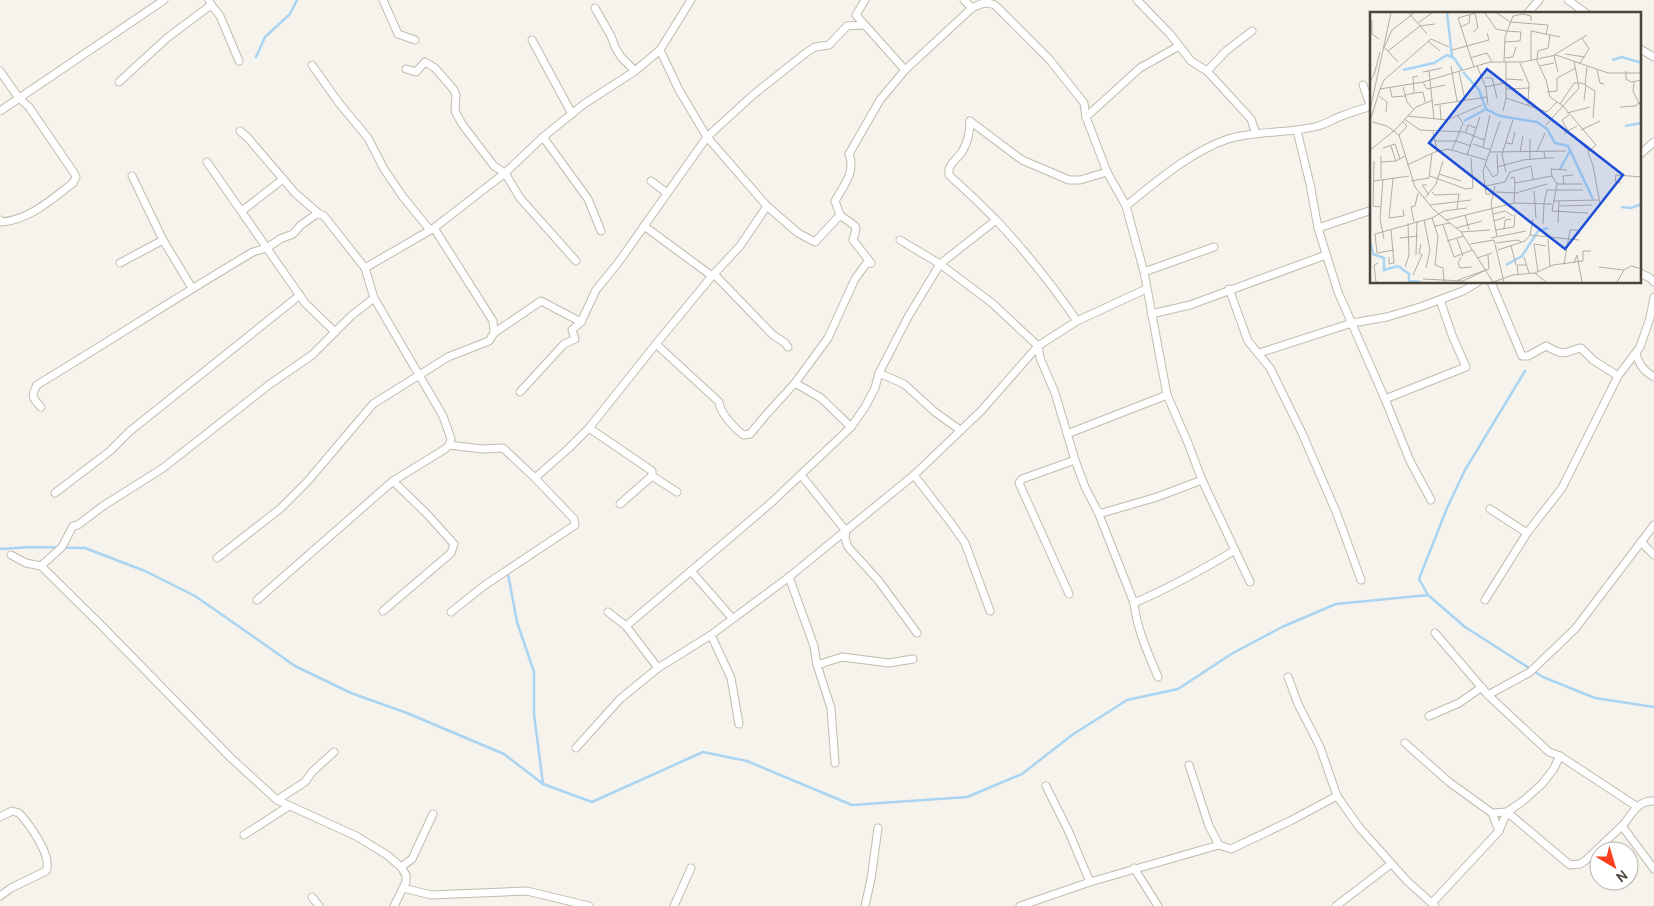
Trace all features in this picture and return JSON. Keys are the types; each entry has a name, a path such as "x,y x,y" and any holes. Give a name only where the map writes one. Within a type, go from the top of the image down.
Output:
{"street":[{"path":"0,111 18,97 164,0"},
{"path":"384,0 398,34 415,40"},
{"path":"365,268 432,229 505,173 542,137 584,104 635,71 660,50 691,0"},
{"path":"964,0 972,8"},
{"path":"1137,0 1191,61 1208,71 1251,119 1256,134"},
{"path":"1529,12 1539,0"},
{"path":"1568,0 1584,12"},
{"path":"862,1 856,16 905,70"},
{"path":"656,344 719,402 720,409 736,429 743,435 750,434 795,383 828,338 855,279 866,264 871,263 853,240 855,226 840,215 836,201 851,172 852,163 849,154 880,100 905,70 972,8 982,2 989,2 995,5 1049,59 1084,103 1086,117 1107,172 1126,206 1144,272 1167,395 1202,480 1250,582"},
{"path":"119,82 167,38 210,3 220,16 239,61"},
{"path":"595,8 621,57 635,71"},
{"path":"520,392 564,344 575,339 572,330 581,322 596,290 618,264 707,137 760,89 807,52 815,47 829,45 847,26 864,26"},
{"path":"1208,71 1226,51 1252,32"},
{"path":"532,40 572,114"},
{"path":"1086,117 1140,68 1179,46"},
{"path":"660,50 679,90 707,137 767,206 798,233 815,242 840,215"},
{"path":"1642,50 1654,58"},
{"path":"406,69 416,72 426,62 454,90 456,95 455,111 462,124 494,166 505,173 520,198 576,261"},
{"path":"312,65 339,103 368,138 384,169 403,197 432,229 493,321 494,333"},
{"path":"0,71 18,97 29,107 76,177 73,183 38,209 10,222 2,222 0,220"},
{"path":"1364,85 1370,104"},
{"path":"1126,206 1156,182 1198,154 1229,139 1320,125 1340,116 1370,107"},
{"path":"1077,321 1064,301 1019,246 996,220 949,175 950,167 962,151 970,135 970,121 1022,160 1069,180 1080,180 1107,172"},
{"path":"1297,130 1318,228 1338,292 1385,398 1410,461 1430,500"},
{"path":"240,131 296,193 324,216 365,268 374,298 443,416 451,439 445,449 393,481 257,600"},
{"path":"542,137 588,199 601,232"},
{"path":"1642,152 1654,142"},
{"path":"207,162 305,303 335,332"},
{"path":"132,176 163,240 192,288"},
{"path":"242,211 283,179"},
{"path":"651,181 667,193"},
{"path":"535,478 589,428 713,275 740,246 767,206"},
{"path":"1318,228 1370,211"},
{"path":"41,407 32,395 37,384 153,314 192,288 254,252 267,248 280,239 293,234 318,213"},
{"path":"626,626 772,502 850,427 865,407 875,388 879,373 908,317 940,264 996,220"},
{"path":"644,226 713,275 772,335 788,347"},
{"path":"120,263 163,240"},
{"path":"900,240 940,264 992,302 1038,346 1040,358 1055,393 1075,460 1134,603 1135,614 1144,645 1158,678"},
{"path":"1144,272 1214,247"},
{"path":"1151,314 1190,304 1326,255"},
{"path":"1642,274 1654,282"},
{"path":"1259,353 1352,323 1387,317 1440,300 1475,284"},
{"path":"1492,284 1522,356 1528,356 1546,346 1559,352 1581,348 1593,360 1618,376"},
{"path":"576,748 620,699 658,668 712,635 732,618 789,577 914,475 981,411 1038,346 1077,321 1146,289"},
{"path":"1229,289 1248,341 1270,368 1302,433 1337,514 1361,580"},
{"path":"55,493 110,452 130,431 300,295"},
{"path":"1486,600 1528,533 1562,488 1618,376 1636,354 1650,318 1654,297"},
{"path":"41,566 62,547 73,526 78,525 103,506 162,468 270,384 312,354 351,316 374,298"},
{"path":"1385,398 1466,367 1440,300"},
{"path":"217,558 281,508 307,482 373,404 448,357 489,341 494,333 541,301 581,322"},
{"path":"1636,354 1643,371 1654,377"},
{"path":"879,373 904,384 935,412 960,430"},
{"path":"795,383 821,398 850,427"},
{"path":"1067,434 1167,395"},
{"path":"589,428 650,468 652,476 677,492"},
{"path":"449,444 482,450 503,448 574,518 575,525 485,586 451,612"},
{"path":"1069,594 1019,483 1022,479 1075,460"},
{"path":"801,475 846,531 845,538 848,546 878,580 917,633"},
{"path":"914,475 965,543 990,611"},
{"path":"620,504 652,476"},
{"path":"1098,512 1102,513 1157,497 1202,480"},
{"path":"384,611 451,553 454,544 393,481"},
{"path":"1490,509 1528,533"},
{"path":"1488,696 1530,672 1575,629 1654,525"},
{"path":"1640,542 1654,555"},
{"path":"1134,603 1198,572 1235,550"},
{"path":"11,555 26,563 41,566 231,758 277,800 356,836 387,855 401,867 406,875 406,882 394,906"},
{"path":"691,572 732,618"},
{"path":"789,577 814,646 817,665 831,708 834,763"},
{"path":"608,612 626,626 658,668"},
{"path":"1435,633 1488,696 1549,752 1560,756 1636,806"},
{"path":"712,635 730,678 739,724"},
{"path":"817,665 842,657 889,663 913,660"},
{"path":"1288,678 1298,704 1320,747 1337,796 1359,827 1407,881 1434,905 1499,831 1507,812"},
{"path":"1429,716 1459,703 1482,687"},
{"path":"1405,742 1449,782 1492,813 1499,831"},
{"path":"277,800 305,782 312,772 334,752"},
{"path":"1492,813 1507,812 1523,801 1542,784 1553,770 1560,756"},
{"path":"1189,765 1209,826 1219,845"},
{"path":"1046,786 1068,830 1090,882"},
{"path":"1020,906 1134,868 1219,845 1231,849 1337,796"},
{"path":"1507,812 1570,865 1580,864 1586,860 1622,826 1636,806 1650,800 1654,801"},
{"path":"244,835 289,806"},
{"path":"0,817 12,811 20,813 46,854 49,865 46,871 11,888 0,896"},
{"path":"401,867 412,859 433,814"},
{"path":"1622,826 1654,869"},
{"path":"864,906 871,879 878,828"},
{"path":"1336,906 1392,864"},
{"path":"674,906 691,868"},
{"path":"1134,868 1158,906"},
{"path":"403,888 431,895 527,891 589,906"},
{"path":"312,897 319,906"}],"waterway":[{"path":"256,57 265,37 290,14 297,0"},
{"path":"1428,595 1419,579 1447,508 1465,470 1525,371"},
{"path":"0,549 31,547 85,548 145,571 195,596 295,666 351,693 407,713 504,754 543,784 592,802 703,752 747,761 852,805 967,797 1022,774 1072,735 1127,700 1178,689 1233,653 1282,627 1336,604 1428,595 1465,627 1543,677 1595,698 1654,707"},
{"path":"508,574 517,622 534,672 534,714 543,784"}]}
